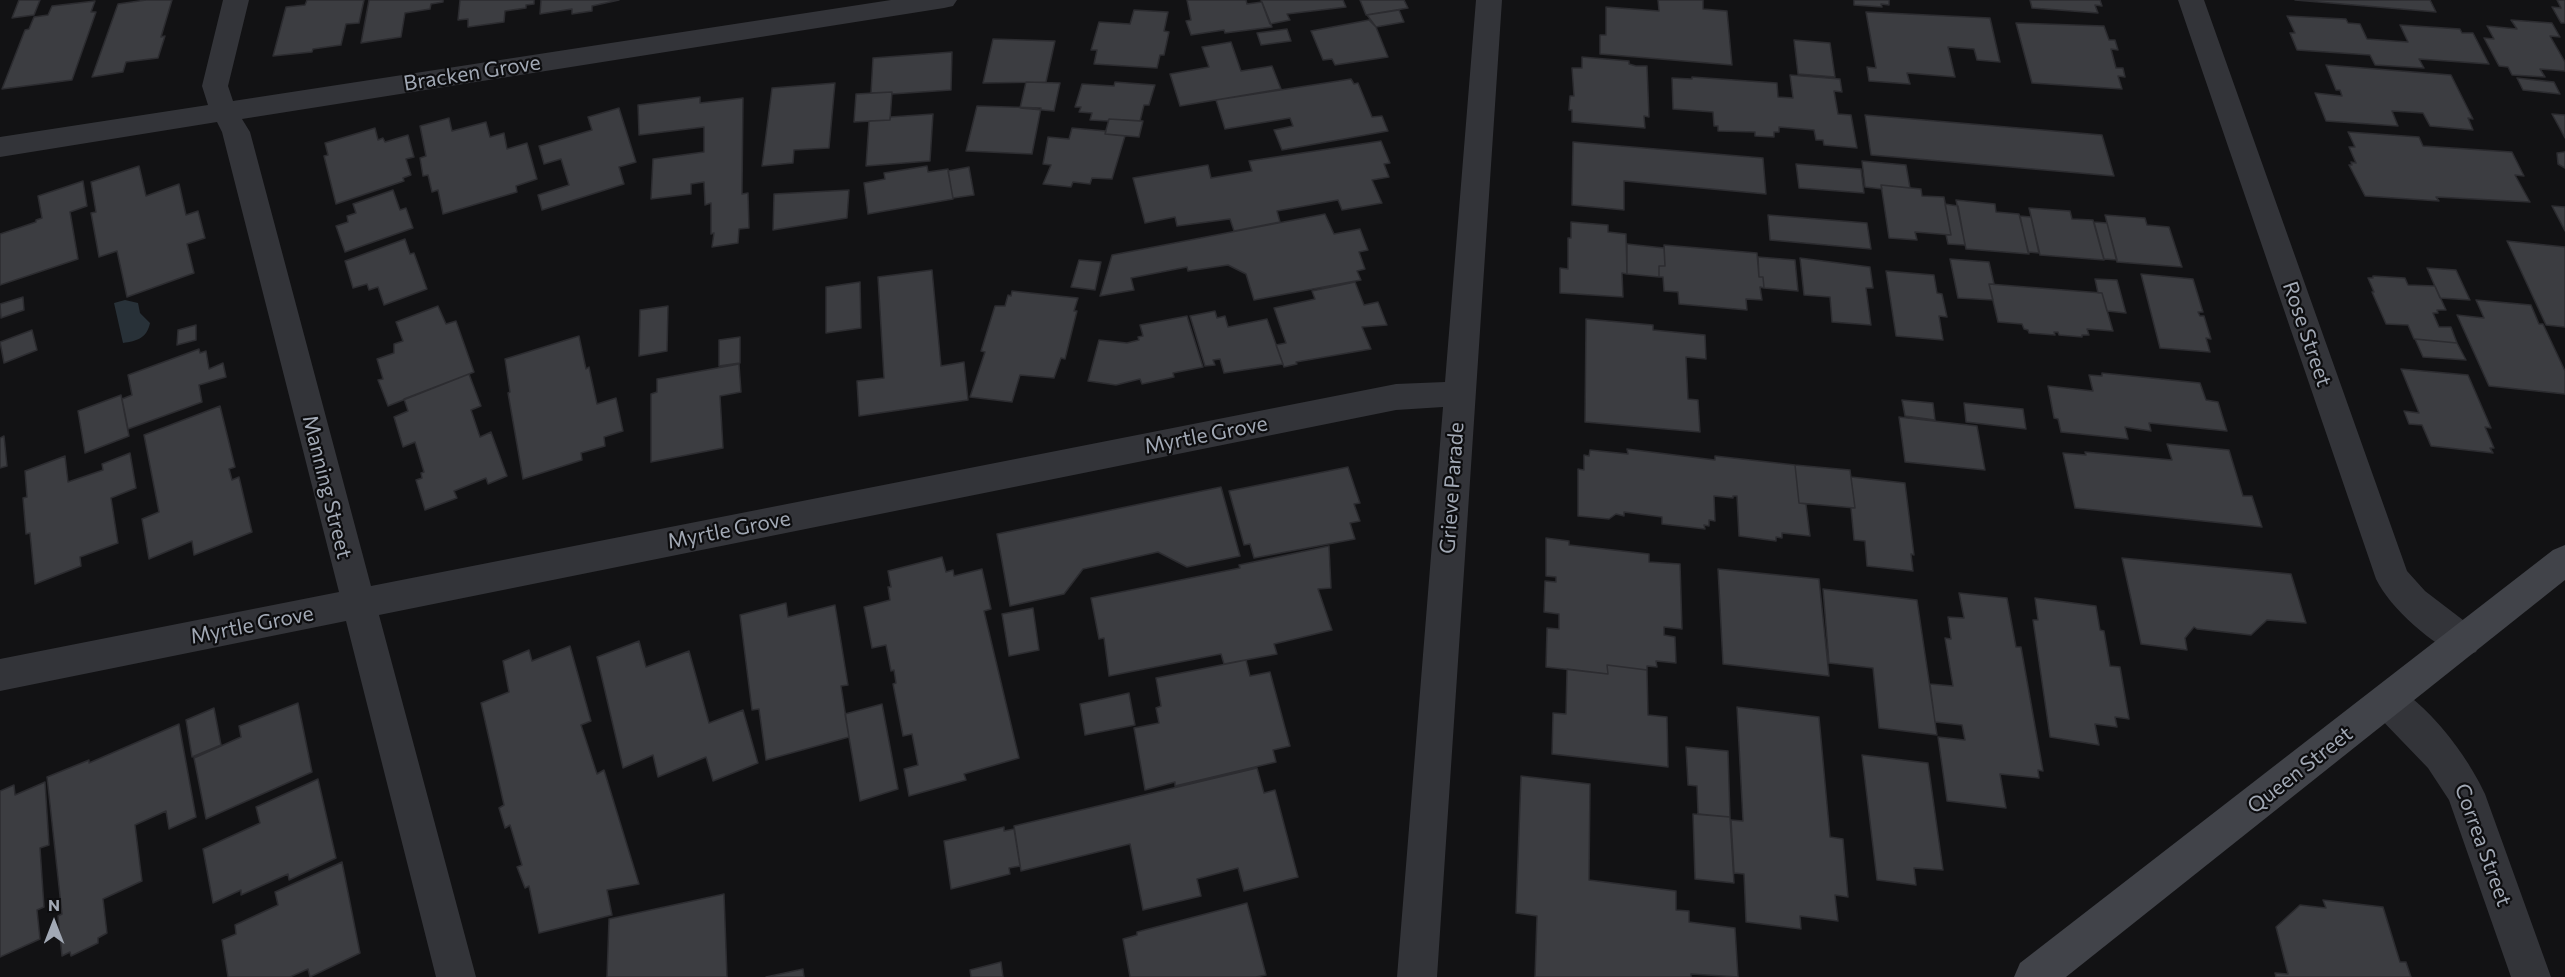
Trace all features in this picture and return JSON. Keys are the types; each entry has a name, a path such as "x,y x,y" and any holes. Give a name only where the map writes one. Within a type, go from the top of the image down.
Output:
{"main road":[{"name":"Queen Street","path":"2034,977 2565,560"}],"street":[{"name":"Manning Street","path":"236,0 215,86 216,98 227,112 236,132 357,604 456,977"},
{"name":"Bracken Grove","path":"0,147 944,0"},
{"name":"Grieve Parade","path":"1417,977 1489,0"},
{"name":"Rose Street","path":"2191,0 2394,579 2413,602 2463,641"},
{"name":"Myrtle Grove","path":"0,675 1396,397 1459,394"},
{"name":"Correa Street","path":"2388,701 2430,740 2457,775 2466,794 2531,977"}],"shaded area":[{"path":"125,300 138,303 140,313 150,323 141,338 123,343 114,303"}],"building":[{"path":"19,0 40,0 34,15 12,18"},
{"path":"146,0 172,0 161,37 165,36 158,58 126,62 123,72 92,77 118,4"},
{"path":"307,0 364,0 359,23 346,24 341,45 313,49 312,52 273,56 286,7 305,5"},
{"path":"369,0 443,0 443,2 431,4 430,9 405,13 401,37 361,43"},
{"path":"460,0 534,0 534,4 526,5 526,8 505,11 504,22 468,27 468,19 458,20"},
{"path":"541,0 619,0 592,6 592,11 572,14 572,9 540,14"},
{"path":"1187,0 1246,0 1247,4 1262,2 1272,27 1191,35 1186,21 1191,20"},
{"path":"1261,0 1343,0 1346,7 1287,14 1290,20 1270,24"},
{"path":"1360,0 1404,0 1408,8 1366,15"},
{"path":"1658,0 1703,0 1703,9 1727,11 1732,65 1600,54 1600,35 1606,35 1606,7 1659,11"},
{"path":"1854,0 1889,0 1889,5 1881,4 1882,7 1854,5"},
{"path":"2030,0 2100,0 2102,6 2095,5 2098,13 2032,8"},
{"path":"2295,0 2430,0 2436,12"},
{"path":"2557,0 2565,0 2565,23 2561,23 2552,7 2561,8"},
{"path":"95,1 91,12 96,12 72,80 2,89 25,30 29,29 34,17 48,15 52,6"},
{"path":"1134,10 1168,12 1164,31 1169,32 1164,55 1160,55 1157,68 1094,64 1097,50 1091,50 1099,22 1130,24"},
{"path":"1399,10 1404,22 1376,27 1367,15"},
{"path":"1866,12 1990,18 2000,62 1977,60 1974,49 1948,47 1955,77 1907,73 1910,84 1869,81 1867,67 1876,68"},
{"path":"2287,16 2346,19 2348,23 2360,24 2367,39 2408,42 2400,25 2460,29 2462,33 2473,33 2489,64 2419,59 2424,68 2375,65 2370,55 2297,50 2290,33 2295,33"},
{"path":"1369,20 1376,27 1388,57 1335,65 1332,59 1323,60 1311,31"},
{"path":"2511,20 2552,23 2560,37 2550,36 2565,62 2565,71 2540,69 2545,77 2512,75 2508,67 2499,66 2484,38 2494,39 2487,26 2517,29"},
{"path":"2016,23 2104,26 2109,40 2115,40 2118,50 2111,49 2116,68 2123,68 2125,77 2118,76 2122,89 2032,83"},
{"path":"1287,29 1291,41 1261,45 1257,33"},
{"path":"993,39 1055,41 1046,82 983,83"},
{"path":"1794,40 1830,43 1835,77 1798,74"},
{"path":"1231,42 1241,71 1272,66 1281,89 1180,106 1170,74 1209,67 1202,47"},
{"path":"952,52 951,90 871,93 873,58"},
{"path":"1582,57 1629,61 1629,64 1636,66 1647,66 1649,117 1644,116 1645,128 1572,122 1572,110 1569,110 1570,96 1574,96 1572,68 1582,68"},
{"path":"2326,65 2451,75 2473,119 2468,118 2473,130 2430,126 2423,113 2392,111 2398,126 2326,121 2315,93 2342,96 2340,90 2336,90"},
{"path":"1790,75 1840,79 1842,92 1834,91 1838,114 1851,115 1857,148 1824,145 1823,140 1816,140 1814,130 1779,127 1779,132 1774,132 1774,137 1755,136 1755,132 1718,131 1718,126 1714,126 1713,112 1673,109 1672,78 1692,79 1692,77 1777,83 1778,97 1793,98"},
{"path":"2517,78 2554,82 2560,94 2523,90"},
{"path":"1351,79 1354,84 1358,83 1372,117 1382,116 1388,131 1282,150 1274,130 1293,126 1290,118 1225,129 1216,100"},
{"path":"1026,82 1060,83 1054,111 1020,108"},
{"path":"1115,82 1155,85 1149,105 1144,105 1140,121 1090,120 1092,113 1079,112 1081,107 1075,107 1082,84 1114,86"},
{"path":"835,83 829,148 794,150 793,163 762,166 772,88"},
{"path":"892,92 890,120 854,122 856,94"},
{"path":"700,97 700,103 743,98 742,194 748,193 749,228 739,229 738,243 712,247 714,233 711,234 711,203 705,205 704,182 691,184 691,194 651,199 653,159 704,152 704,127 639,135 638,105"},
{"path":"977,106 1041,108 1032,154 966,151"},
{"path":"619,108 636,162 619,167 624,184 542,210 538,195 569,185 561,159 544,164 539,146 592,130 588,117"},
{"path":"933,114 930,161 866,166 869,121"},
{"path":"2552,114 2565,115 2565,138"},
{"path":"1865,115 2102,135 2114,176 1871,155"},
{"path":"449,118 452,131 486,122 490,137 504,133 507,149 527,143 537,179 516,186 517,192 443,214 438,190 432,192 428,175 423,176 420,158 426,156 420,126"},
{"path":"1109,119 1143,121 1139,137 1105,134"},
{"path":"375,128 378,140 383,138 385,142 408,135 414,157 406,159 411,175 403,178 404,181 336,204 324,156 328,155 325,143"},
{"path":"1072,128 1106,131 1105,134 1125,136 1112,179 1092,178 1090,184 1073,182 1071,187 1043,184 1051,165 1043,164 1048,137 1069,139"},
{"path":"2348,132 2419,137 2423,146 2512,152 2524,176 2515,175 2530,202 2436,197 2439,201 2365,196 2349,165 2352,165 2351,162 2356,163 2349,147 2355,147"},
{"path":"1381,141 1390,163 1384,164 1389,177 1372,180 1382,203 1342,210 1338,200 1277,211 1280,222 1234,231 1230,219 1177,226 1175,217 1145,223 1133,178 1208,165 1211,178 1252,171 1249,161"},
{"path":"1573,142 1763,158 1766,194 1624,181 1624,210 1572,205"},
{"path":"2565,152 2565,168 2558,164 2557,153"},
{"path":"1862,161 1906,165 1910,188 1881,185 1882,189 1865,187"},
{"path":"1796,164 1861,169 1864,193 1799,188"},
{"path":"139,166 146,196 179,184 186,215 198,211 205,238 187,244 194,273 127,297 117,251 99,257 91,213 96,212 91,182"},
{"path":"927,166 928,172 948,169 953,199 868,214 864,183 885,179 884,173"},
{"path":"969,167 974,195 953,198 948,171"},
{"path":"83,181 87,206 70,212 78,259 0,285 0,234 42,218 38,196"},
{"path":"1881,185 1921,189 1922,196 1944,197 1951,235 1915,232 1917,240 1889,238"},
{"path":"393,190 400,210 406,208 413,228 345,252 336,226 348,222 347,216 356,213 353,204"},
{"path":"849,190 847,218 773,230 774,194"},
{"path":"1956,200 1995,204 1996,212 2019,214 2029,254 1966,249"},
{"path":"1945,204 1958,206 1965,245 1948,244 1946,235 1951,235"},
{"path":"2552,206 2565,207 2565,231"},
{"path":"2029,208 2070,211 2072,219 2093,220 2104,260 2040,255"},
{"path":"1325,214 1334,234 1360,229 1368,250 1359,252 1365,269 1357,271 1361,280 1254,300 1246,274 1228,265 1188,271 1187,267 1131,278 1134,290 1100,296 1112,255"},
{"path":"1768,215 1867,223 1871,249 1770,240"},
{"path":"2105,215 2145,218 2147,225 2169,227 2182,267 2117,262"},
{"path":"2020,216 2031,217 2039,253 2028,252"},
{"path":"1571,222 1608,225 1608,232 1626,234 1627,274 1622,273 1623,297 1560,293 1560,268 1568,269 1568,238 1571,238"},
{"path":"2094,222 2107,223 2117,260 2104,259"},
{"path":"405,239 410,254 414,253 427,289 384,305 378,287 369,290 367,284 353,288 345,261"},
{"path":"2507,241 2565,247 2565,327 2546,325"},
{"path":"1627,244 1664,248 1665,266 1659,266 1659,277 1627,274"},
{"path":"1664,245 1757,253 1759,277 1763,277 1764,288 1760,287 1762,300 1746,299 1747,310 1679,304 1678,292 1664,291 1663,277 1659,277 1659,266 1665,266"},
{"path":"1758,257 1795,260 1798,291 1764,288 1763,277 1759,277"},
{"path":"1800,258 1870,267 1873,288 1866,288 1871,325 1832,322 1830,297 1804,295"},
{"path":"1950,259 1989,262 1994,284 1989,284 1993,300 1958,298"},
{"path":"1079,260 1101,262 1095,290 1071,287"},
{"path":"2427,268 2456,270 2470,300 2440,298"},
{"path":"932,270 941,366 964,362 968,400 859,416 857,381 884,378 878,277"},
{"path":"1886,271 1934,275 1937,293 1942,294 1947,317 1939,316 1943,340 1896,336"},
{"path":"2141,274 2193,279 2203,312 2198,312 2200,316 2204,316 2211,339 2206,338 2210,352 2160,348"},
{"path":"2373,276 2405,278 2408,285 2435,286 2446,310 2437,310 2438,313 2433,313 2439,327 2451,327 2457,343 2414,339 2408,325 2386,324 2368,278 2373,278"},
{"path":"2095,279 2117,280 2126,313 2107,311 2102,293 2098,293"},
{"path":"860,282 861,328 826,333 826,287"},
{"path":"1355,282 1364,305 1378,302 1387,325 1362,327 1371,349 1296,362 1297,364 1284,367 1276,345 1286,343 1274,308 1315,299 1312,291"},
{"path":"1989,284 2102,293 2113,331 2087,329 2089,335 2082,335 2082,337 2059,335 2058,332 2054,332 2055,335 2029,333 2022,324 1998,322"},
{"path":"1012,291 1078,298 1065,359 1061,358 1054,378 1020,375 1012,402 970,397 985,352 981,351 995,306 1005,306 1008,295 1011,296"},
{"path":"23,297 24,310 1,318 0,304"},
{"path":"2476,300 2531,305 2539,324 2543,324 2565,371 2565,394 2489,386 2457,315 2484,318"},
{"path":"438,306 446,324 456,321 474,372 388,406 378,380 383,379 377,359 394,353 394,344 403,341 396,322"},
{"path":"668,306 667,351 639,356 640,310"},
{"path":"1215,311 1217,318 1225,316 1228,327 1267,319 1283,364 1224,373 1220,359 1213,360 1215,365 1205,366 1190,316"},
{"path":"1187,316 1203,367 1173,373 1174,377 1142,384 1140,379 1116,385 1088,381 1099,340 1127,343 1139,340 1138,337 1143,336 1140,325"},
{"path":"1586,319 1653,325 1653,330 1705,335 1706,359 1686,357 1688,399 1698,400 1700,432 1585,422"},
{"path":"196,325 196,340 177,345 178,330"},
{"path":"32,330 37,350 4,363 0,342"},
{"path":"579,336 597,404 616,398 623,431 604,437 605,446 581,453 582,460 523,479 508,393 510,392 505,359"},
{"path":"740,337 740,363 719,366 719,340"},
{"path":"2415,339 2457,343 2466,360 2423,357"},
{"path":"199,349 200,353 206,351 209,369 223,363 226,377 199,385 202,402 128,429 122,399 132,395 128,375"},
{"path":"739,364 741,392 720,396 723,448 651,462 651,394 657,392 657,379"},
{"path":"2401,369 2468,375 2491,428 2485,427 2494,448 2490,448 2493,453 2431,446 2422,425 2409,424 2404,411 2419,413"},
{"path":"2102,373 2200,383 2206,400 2218,402 2227,431 2149,423 2151,431 2125,427 2128,439 2061,432 2058,419 2054,418 2048,386 2093,391 2089,375 2102,376"},
{"path":"469,374 481,406 471,410 480,437 491,432 507,476 488,484 486,478 454,491 457,498 425,510 416,480 422,478 421,473 424,472 415,442 403,447 394,417 408,411 404,399"},
{"path":"121,395 129,436 85,453 78,411"},
{"path":"1902,400 1933,403 1935,420 1905,416"},
{"path":"1964,403 2023,409 2026,429 1966,422"},
{"path":"220,406 235,467 229,469 232,480 239,477 252,532 194,555 192,541 149,559 142,519 159,512 144,435"},
{"path":"1899,417 1977,426 1985,470 1905,462"},
{"path":"4,436 7,466 0,468 0,438"},
{"path":"2167,444 2229,450 2243,496 2252,496 2262,527 2075,508 2063,453 2086,455 2085,452 2172,460"},
{"path":"1627,449 1715,460 1715,456 1795,465 1799,503 1806,504 1810,536 1782,533 1782,538 1776,537 1776,541 1739,536 1737,496 1733,498 1714,496 1715,521 1709,520 1709,526 1704,525 1705,529 1662,524 1662,517 1624,512 1624,516 1616,514 1609,519 1578,516 1578,469 1584,470 1584,455 1589,456 1590,450 1628,454"},
{"path":"130,453 136,488 111,498 118,543 80,557 81,566 35,584 30,533 26,534 23,498 27,497 25,471 65,456 68,482 103,470 102,464"},
{"path":"1795,465 1850,470 1855,508 1799,503"},
{"path":"1348,467 1360,503 1354,504 1360,521 1350,523 1355,539 1254,558 1250,544 1244,545 1229,491"},
{"path":"1851,477 1905,483 1914,555 1911,554 1913,571 1867,566 1865,541 1854,540 1851,508 1855,508"},
{"path":"1221,487 1240,556 1187,567 1158,552 1083,569 1064,594 1010,606 997,534"},
{"path":"1546,538 1569,541 1569,545 1649,554 1649,562 1680,564 1682,629 1664,627 1664,635 1675,637 1676,663 1656,661 1657,667 1647,666 1647,670 1607,665 1608,674 1546,667 1547,628 1559,629 1559,614 1544,612 1545,581 1556,582 1556,577 1546,576"},
{"path":"1329,546 1331,588 1318,589 1332,630 1274,644 1277,654 1224,664 1221,654 1109,676 1104,638 1099,639 1091,598 1240,568 1239,565"},
{"path":"942,557 946,572 953,570 954,576 982,569 991,609 984,611 1019,758 964,774 966,780 909,796 904,769 918,765 912,734 903,736 893,684 896,683 894,670 891,671 886,645 872,648 864,607 890,600 888,587 891,587 888,571"},
{"path":"2122,558 2291,574 2306,623 2267,620 2251,635 2194,627 2185,638 2187,650 2141,644"},
{"path":"1718,569 1819,579 1829,676 1723,664"},
{"path":"1823,589 1917,600 1937,735 1879,728 1873,668 1829,663"},
{"path":"1959,593 2007,598 2016,647 2021,647 2043,771 2038,770 2039,778 2000,774 2006,808 1947,801 1938,737 1965,740 1962,725 1935,722 1930,684 1953,686 1945,638 1951,639 1948,617 1964,618"},
{"path":"2035,598 2096,606 2100,630 2104,631 2110,666 2120,667 2129,719 2115,717 2117,727 2095,724 2099,745 2050,737 2033,620 2038,620"},
{"path":"786,603 788,617 835,605 848,685 841,686 849,737 766,760 759,709 752,710 740,615"},
{"path":"1033,608 1039,650 1009,656 1002,614"},
{"path":"639,641 646,667 689,651 709,723 743,710 758,763 713,781 706,757 658,777 653,755 623,768 597,657"},
{"path":"570,646 591,721 581,725 597,774 604,770 639,884 607,890 612,915 539,933 529,886 525,888 517,867 522,865 510,825 505,828 499,808 504,805 481,703 509,692 503,661 529,650 532,661"},
{"path":"1246,660 1250,676 1270,672 1290,746 1273,750 1276,762 1175,786 1175,782 1145,790 1134,728 1159,723 1156,708 1161,706 1156,678"},
{"path":"1607,665 1647,670 1648,715 1667,717 1668,767 1552,754 1553,713 1566,714 1567,669 1608,674"},
{"path":"1129,693 1135,725 1085,735 1080,704"},
{"path":"298,703 312,772 206,819 194,758 241,737 239,726"},
{"path":"882,704 898,789 860,801 845,714"},
{"path":"1737,707 1819,717 1830,837 1843,839 1848,897 1835,895 1838,921 1800,916 1801,929 1746,922 1744,874 1734,873 1731,820 1743,821"},
{"path":"214,708 221,745 192,757 186,720"},
{"path":"179,724 196,817 169,829 166,811 135,825 142,881 103,899 107,933 98,938 98,943 71,956 70,952 62,956 58,916 62,914 47,777 89,760 89,763"},
{"path":"1686,747 1728,751 1730,817 1698,814 1697,786 1688,785"},
{"path":"1862,755 1928,763 1943,870 1914,868 1916,885 1877,880"},
{"path":"1257,768 1264,793 1275,790 1298,877 1244,891 1238,868 1197,879 1201,896 1143,910 1130,844 1021,871 1014,826"},
{"path":"1521,776 1590,784 1589,880 1676,891 1676,910 1689,911 1689,922 1735,928 1738,977 1691,974 1691,977 1535,977 1537,916 1516,913"},
{"path":"318,779 336,858 289,880 288,874 241,895 241,890 213,903 203,849 260,823 256,807"},
{"path":"45,782 49,845 40,848 44,907 37,910 40,939 0,957 0,791 14,785 15,795"},
{"path":"1693,814 1730,817 1734,883 1695,879"},
{"path":"1004,827 1004,831 1014,829 1020,866 1009,868 1010,874 951,889 944,841"},
{"path":"342,862 360,953 310,977 308,969 290,977 228,977 222,940 236,934 235,925 278,905 275,892"},
{"path":"724,894 727,977 607,977 609,919"},
{"path":"2323,900 2383,907 2400,962 2406,962 2411,977 2276,977 2275,973 2288,974 2276,927 2300,905 2326,908"},
{"path":"1247,903 1266,975 1256,977 1130,977 1123,939 1137,935 1137,932"},
{"path":"1001,962 1003,977 971,977 970,970"},
{"path":"803,969 804,977 766,977"}]}
